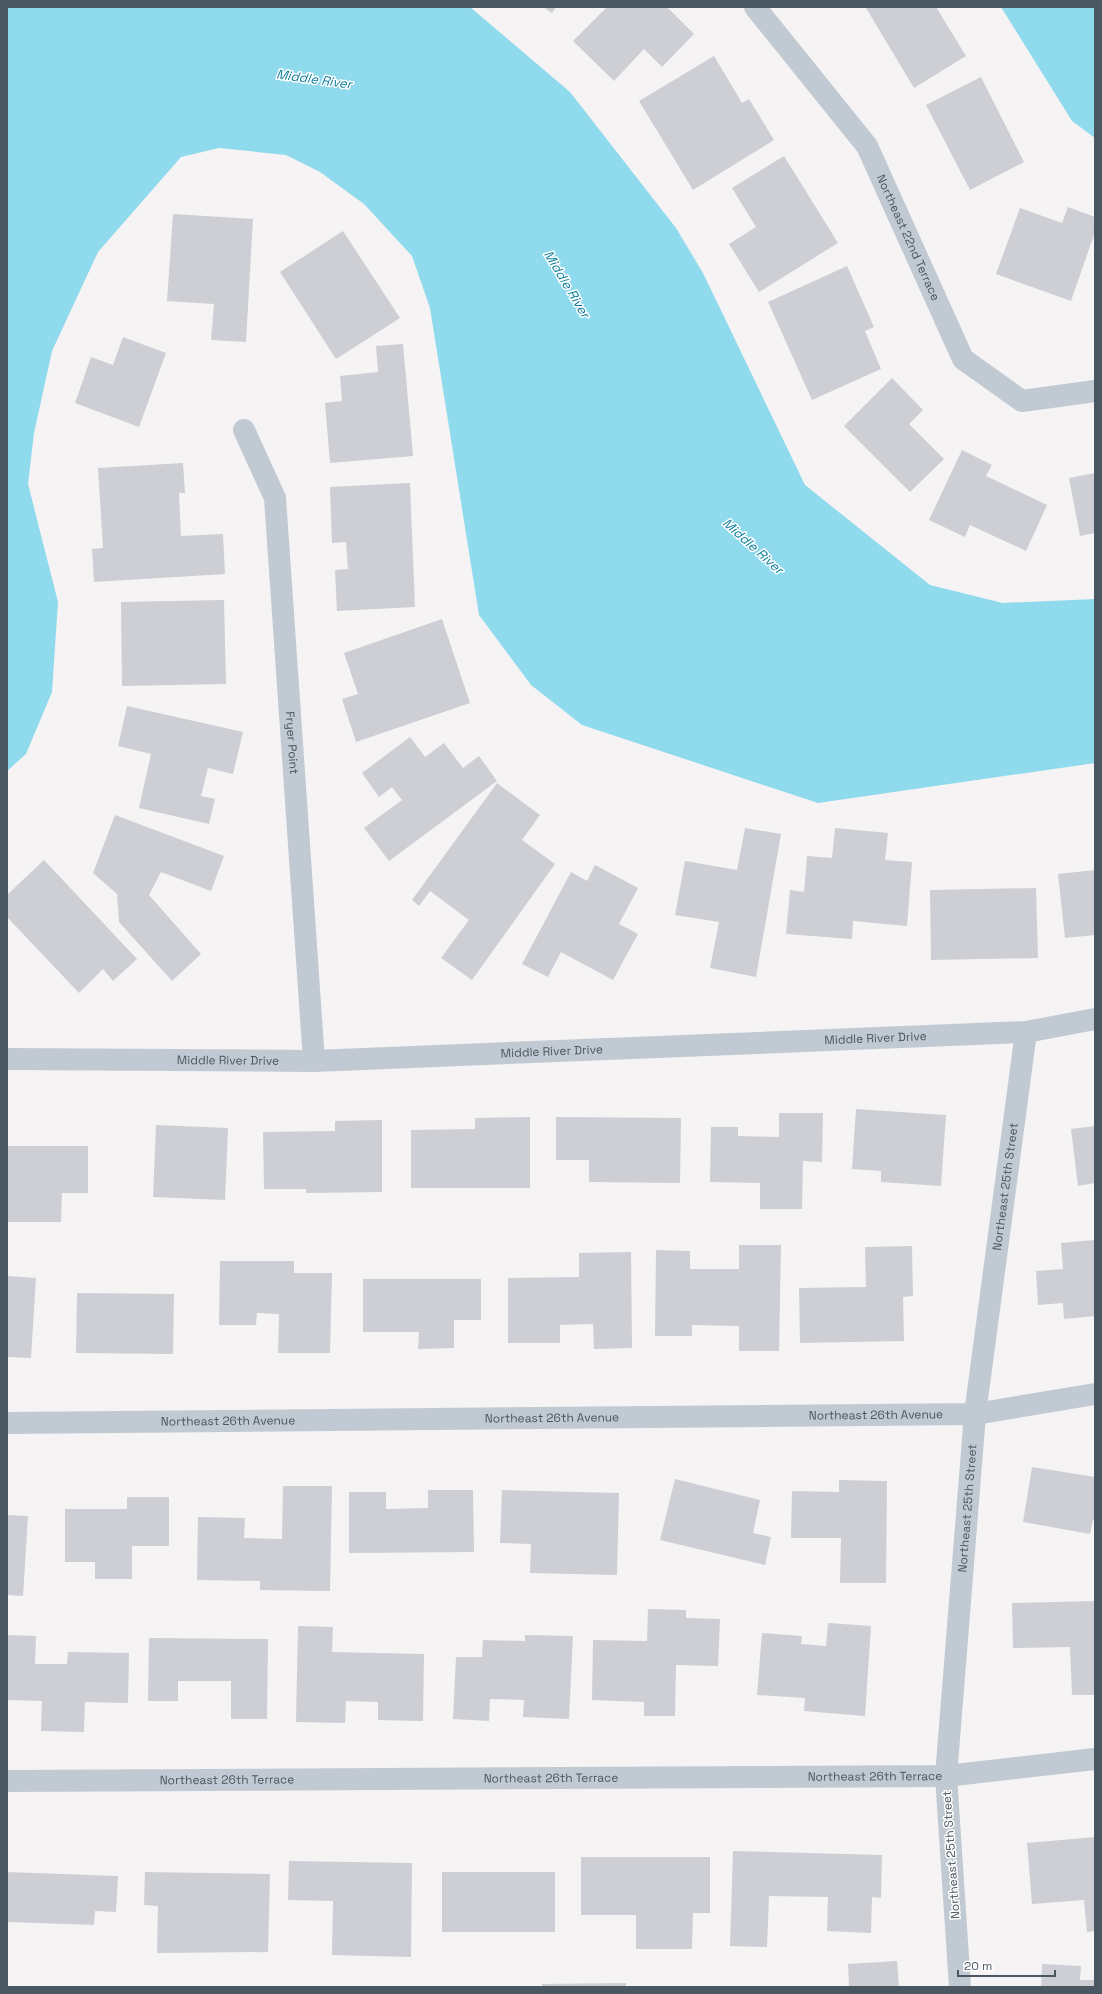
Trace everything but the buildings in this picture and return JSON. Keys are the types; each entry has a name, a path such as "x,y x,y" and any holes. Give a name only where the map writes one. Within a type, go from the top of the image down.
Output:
{"street":[{"name":"Northeast 22nd Terrace","path":"755,7 867,146 963,359 1022,401 1095,391"},
{"name":"Fryer Point","path":"244,430 276,498 314,1061"},
{"name":"Middle River Drive","path":"7,1059 314,1061 1026,1032 1095,1019"},
{"name":"Northeast 25th Street","path":"960,1987 946,1776 975,1414 1026,1032"},
{"name":"Northeast 26th Avenue","path":"7,1423 975,1414 1095,1394"},
{"name":"Northeast 26th Terrace","path":"7,1781 946,1776 1095,1760"}],"water":[{"name":"Middle River","path":"7,7 470,7 570,92 676,228 703,273 805,485 930,585 1003,603 1095,599 1095,763 818,803 582,725 531,685 479,615 430,308 412,256 364,204 320,172 286,155 219,148 181,157 98,252 52,351 34,433 28,484 58,602 52,692 26,754 7,771"},
{"path":"1001,7 1095,7 1095,138 1072,121"}]}
